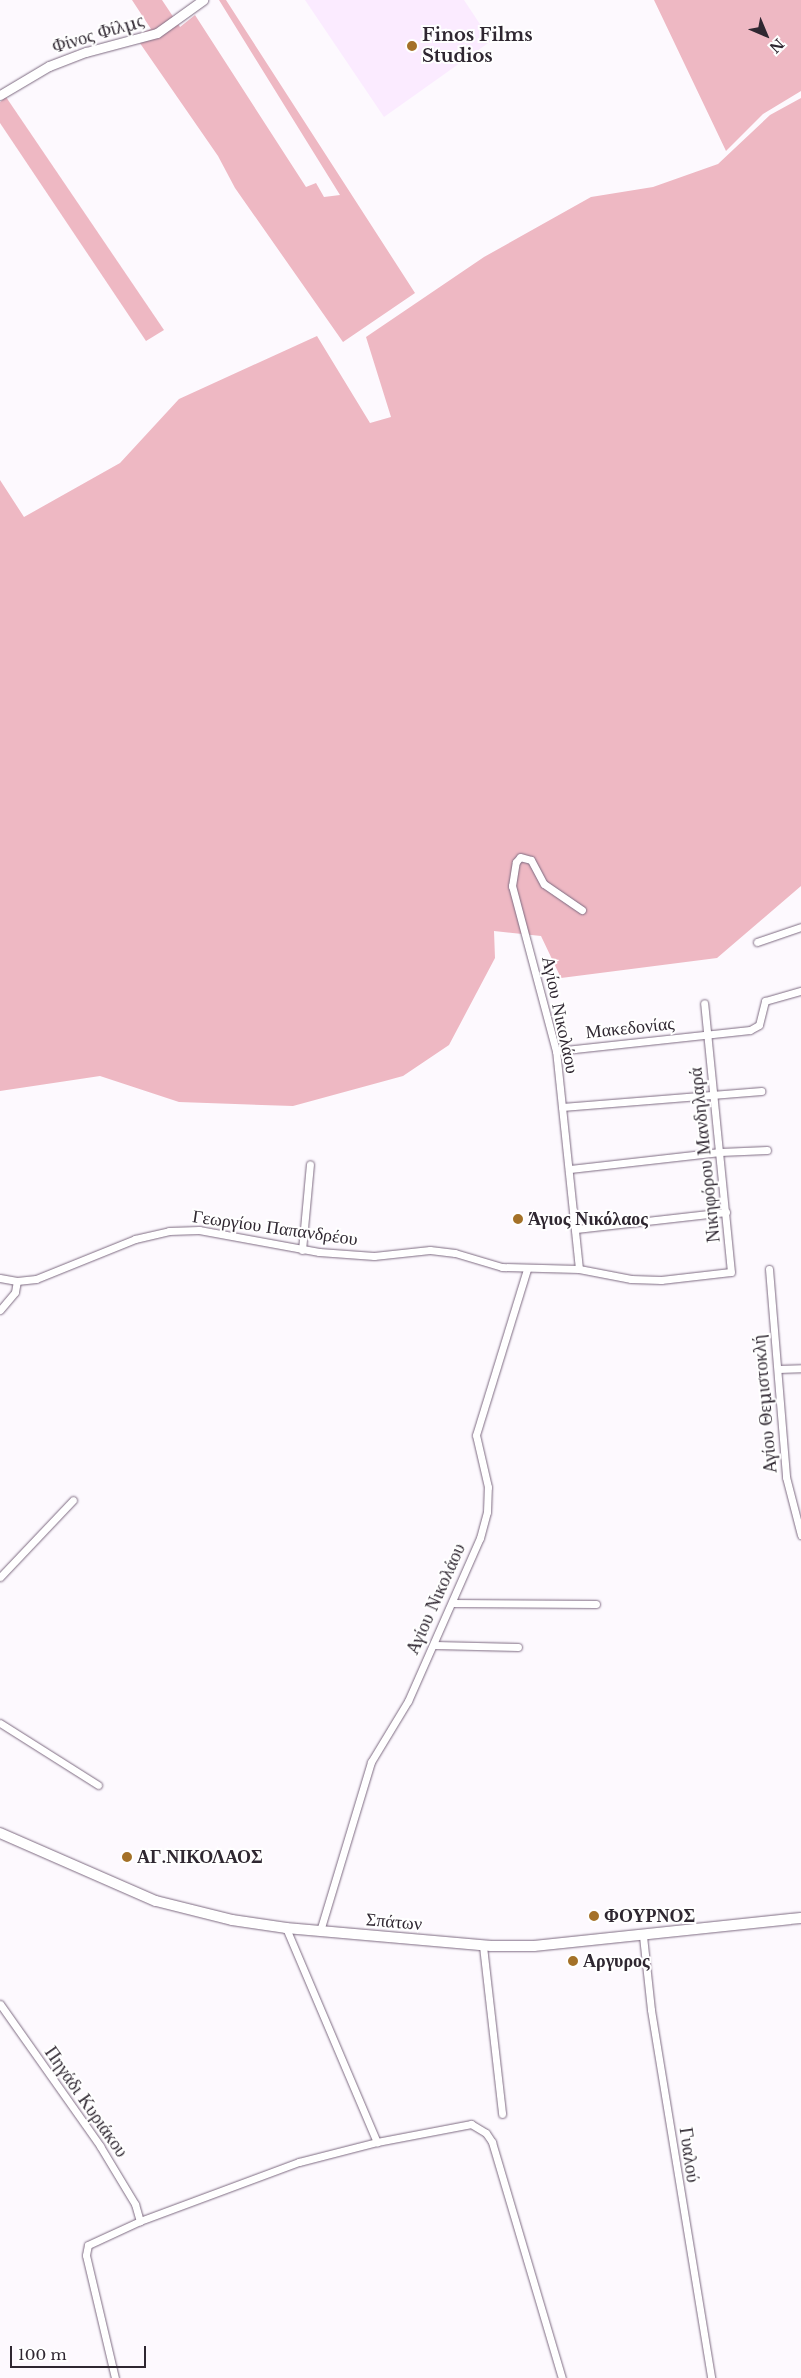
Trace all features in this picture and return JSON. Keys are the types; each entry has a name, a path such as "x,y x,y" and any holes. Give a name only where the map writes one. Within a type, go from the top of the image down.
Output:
{"main road":[{"name":"Σπάτων","path":"0,1832 156,1901 206,1914 286,1928 483,1946 534,1946 801,1918"}],"street":[{"name":"Φίνος Φίλμς","path":"0,95 50,66 86,52 157,33 203,0"},
{"name":"Αγίου Νικολάου","path":"579,1269 570,1169 556,1051 512,886 516,862 520,857 530,860 544,884 582,910"},
{"path":"757,942 801,928"},
{"name":"Μακεδονίας","path":"556,1051 750,1030 759,1024 765,1001 801,991"},
{"name":"Νικηφόρου Μανδηλαρά","path":"704,1003 716,1096 731,1272"},
{"path":"562,1107 761,1091"},
{"path":"570,1169 720,1152 767,1150"},
{"path":"302,1250 310,1164"},
{"path":"576,1229 726,1212"},
{"name":"Γεωργίου Παπανδρέου","path":"0,1278 17,1281 36,1279 136,1239 169,1231 199,1230 302,1250 374,1256 395,1251 430,1250 455,1253 502,1267 579,1269 622,1278 660,1280 731,1272"},
{"name":"Αγίου Νικολάου","path":"320,1931 371,1762 408,1701 435,1645 480,1538 487,1512 488,1487 476,1435 527,1269"},
{"name":"Αγίου Θεμιστοκλή","path":"769,1269 786,1477 801,1536"},
{"path":"0,1310 15,1292 17,1281"},
{"path":"778,1369 801,1368"},
{"path":"0,1577 73,1500"},
{"path":"452,1603 596,1604"},
{"path":"435,1645 518,1647"},
{"path":"0,1723 98,1785"},
{"path":"286,1928 377,2142"},
{"name":"Γυαλού","path":"643,1936 651,2010 712,2378"},
{"path":"483,1946 502,2114"},
{"name":"Πηγάδι Κυριάκου","path":"0,2004 100,2146 135,2204 140,2221"},
{"path":"115,2378 86,2250 92,2242 140,2221 299,2162 377,2142 471,2124 486,2133 492,2142 508,2192 523,2254 562,2378"}],"shaded area":[{"path":"132,0 162,0 180,27 195,15 306,187 316,183 324,197 340,195 219,0 226,0 415,293 343,342 235,188 218,156 135,36 151,29"},
{"name":"Finos Films Studios","path":"305,0 464,0 491,41 384,117"},
{"path":"654,0 801,0 801,91 763,114 726,151"},
{"path":"6,97 164,330 146,341 0,123 0,102"},
{"path":"801,98 801,886 717,958 561,978 541,936 494,931 495,958 449,1045 403,1076 293,1106 179,1102 100,1076 0,1091 0,480 24,517 120,463 179,399 317,336 370,423 391,417 366,337 484,257 591,197 653,187 718,164 770,115"}],"place":[{"name":"Finos Films Studios","path":"412,46"},
{"name":"Άγιος Νικόλαος","path":"518,1219"},
{"name":"ΑΓ.ΝΙΚΟΛΑΟΣ","path":"127,1857"},
{"name":"ΦΟΥΡΝΟΣ","path":"594,1916"},
{"name":"Αργυρος","path":"573,1961"}]}
